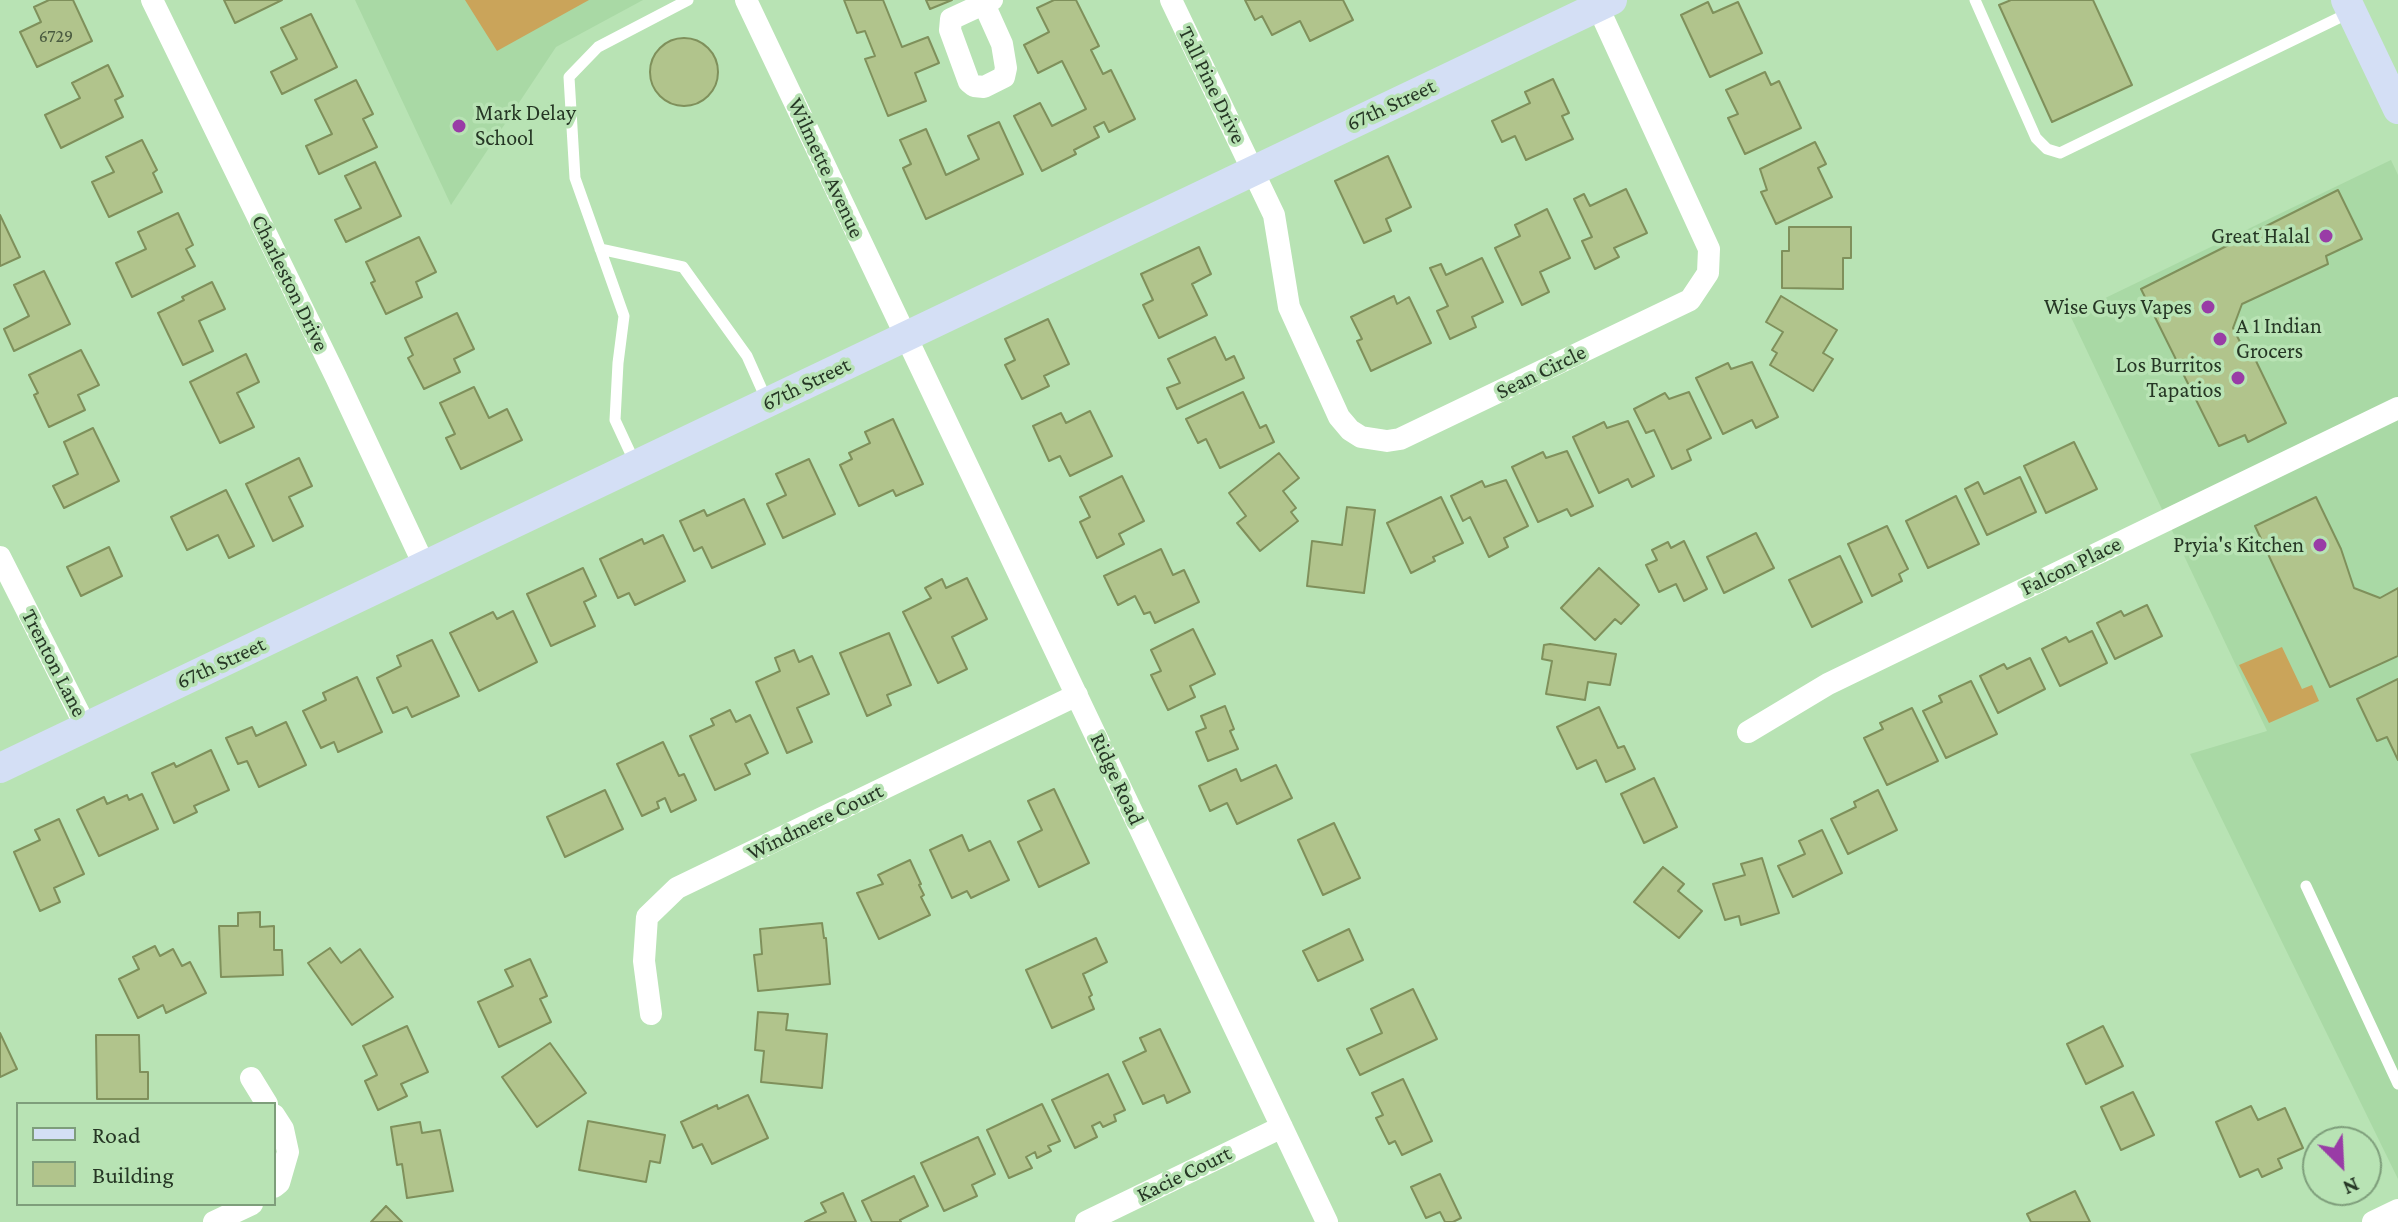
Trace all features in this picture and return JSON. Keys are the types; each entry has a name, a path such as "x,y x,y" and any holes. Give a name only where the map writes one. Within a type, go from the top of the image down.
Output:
{"street":[{"name":"Charleston Drive","path":"152,0 425,567"},
{"name":"Wilmette Avenue","path":"746,0 907,335"},
{"name":"Tall Pine Drive","path":"1171,0 1253,171"},
{"name":"67th Street","path":"0,768 1605,3"},
{"name":"Sean Circle","path":"1253,171 1274,215 1289,307 1339,417 1350,430 1373,440 1400,439 1414,433 1690,300 1708,273 1709,249 1605,3"},
{"path":"2349,6 2398,109"},
{"name":"Ridge Road","path":"907,335 1327,1222"},
{"name":"Falcon Place","path":"1748,732 1828,684 2398,408"},
{"name":"Trenton Lane","path":"0,557 86,727"},
{"name":"Windmere Court","path":"651,1014 644,961 647,917 677,888 1077,695"},
{"path":"251,1078 266,1102"},
{"path":"276,1118 283,1129 288,1152 276,1185"},
{"name":"Kacie Court","path":"1086,1222 1282,1127"},
{"path":"214,1222 248,1206"},
{"path":"2373,1222 2398,1210"}],"lane":[{"path":"636,465 615,420 624,316 575,178 569,77 598,47 688,0"},
{"path":"1975,0 2036,138 2047,149 2060,153 2349,6"},
{"path":"600,249 683,267 747,356 768,402"},
{"path":"2306,886 2398,1084"}],"shaded area":[{"name":"Mark Delay School","path":"355,0 643,0 556,47 451,205"},
{"path":"465,0 589,0 497,51"},
{"path":"2391,160 2398,175 2398,1179 2382,1146 2382,1126 2372,1126 2190,754 2267,731 2070,315"},
{"path":"2282,647 2302,689 2312,685 2319,701 2269,723 2239,665"}],"building":[{"path":"49,0 73,0 92,41 37,67 20,32 41,22 34,7"},
{"path":"224,0 282,0 235,23"},
{"path":"844,0 883,0 902,47 928,37 939,63 915,73 926,101 888,116 865,59 875,56 865,31 857,33"},
{"path":"926,0 952,0 930,9"},
{"path":"1054,0 1076,0 1099,46 1091,50 1103,74 1111,70 1135,119 1109,132 1104,122 1094,127 1099,137 1074,150 1076,154 1042,171 1014,116 1040,103 1052,126 1086,109 1062,61 1038,73 1024,45 1049,32 1037,8"},
{"path":"1245,0 1343,0 1353,20 1310,41 1300,21 1272,35 1262,16 1255,20"},
{"path":"2011,0 2093,0 2132,85 2052,122 1999,5"},
{"path":"1708,2 1713,13 1738,2 1762,53 1710,77 1681,15"},
{"path":"311,14 337,67 282,94 271,72 297,59 281,28"},
{"path":"677,38 691,38 703,43 713,53 718,72 713,91 703,101 691,106 677,106 665,101 655,91 650,79 650,65 655,53 665,43"},
{"path":"108,65 123,96 115,100 123,117 61,148 45,115 80,98 72,83"},
{"path":"1765,72 1771,85 1779,81 1801,128 1745,154 1728,118 1738,114 1726,90"},
{"path":"1553,79 1569,113 1562,116 1573,139 1526,160 1515,136 1502,142 1492,121 1530,103 1525,92"},
{"path":"356,80 373,114 363,119 377,147 319,174 306,146 332,134 315,100"},
{"path":"999,122 1023,174 926,219 903,168 911,164 900,140 926,129 946,175 979,159 968,136"},
{"path":"142,140 157,170 153,173 162,192 109,217 92,182 114,172 106,157"},
{"path":"1815,142 1826,164 1818,168 1832,197 1776,224 1761,192 1767,190 1760,169"},
{"path":"1388,156 1411,207 1386,219 1391,231 1364,243 1335,181"},
{"path":"375,162 401,216 346,242 335,220 361,208 345,176"},
{"path":"1626,189 1647,233 1614,248 1619,257 1595,269 1582,241 1592,237 1574,199 1584,194 1590,206"},
{"path":"2338,190 2362,239 2326,256 2328,264 2242,304 2233,328 2243,348 2256,361 2286,423 2248,442 2245,435 2219,446 2141,289"},
{"path":"1547,209 1570,258 1540,272 1549,292 1522,305 1495,248 1520,236 1515,225"},
{"path":"178,213 193,245 186,249 195,266 132,297 116,263 146,249 138,232"},
{"path":"0,215 20,257 0,266"},
{"path":"1789,227 1851,227 1851,258 1843,258 1843,289 1782,288 1782,251 1789,251"},
{"path":"419,237 436,272 416,282 422,297 386,314 371,283 375,281 366,262"},
{"path":"1199,247 1211,274 1192,284 1207,315 1159,338 1143,305 1153,300 1141,274"},
{"path":"1482,258 1503,302 1472,317 1476,327 1450,339 1437,311 1448,306 1430,268 1441,264 1446,275"},
{"path":"44,271 70,324 14,351 4,329 29,316 14,285"},
{"path":"212,282 225,309 199,321 213,351 183,365 158,313"},
{"path":"1394,296 1397,304 1409,297 1431,343 1371,371 1357,341 1362,339 1351,317"},
{"path":"1781,296 1837,330 1823,353 1833,359 1813,391 1770,365 1777,353 1772,350 1783,332 1766,322"},
{"path":"457,313 474,349 454,359 460,372 424,389 408,358 413,355 405,338"},
{"path":"1048,319 1069,364 1044,376 1049,386 1022,399 1005,365 1015,360 1005,339"},
{"path":"1215,337 1226,360 1234,356 1244,378 1177,409 1167,388 1180,383 1168,359"},
{"path":"81,350 99,385 78,395 85,410 49,427 34,395 38,393 29,375"},
{"path":"246,354 259,382 237,393 254,427 220,443 190,382"},
{"path":"1752,362 1778,417 1756,428 1752,420 1723,434 1696,378 1728,363 1731,369"},
{"path":"474,387 489,418 507,409 522,440 461,469 446,438 455,434 440,403"},
{"path":"1243,392 1260,428 1266,425 1274,442 1220,468 1206,439 1198,443 1186,419"},
{"path":"1689,392 1711,438 1687,450 1691,460 1672,469 1654,430 1646,433 1634,409 1665,393 1669,399"},
{"path":"1090,411 1112,456 1070,476 1060,456 1049,461 1033,426 1061,413 1066,423"},
{"path":"893,419 923,484 896,496 893,490 859,506 840,465 852,459 849,453 870,443 865,432"},
{"path":"1628,421 1654,476 1632,487 1628,479 1599,493 1573,437 1604,422 1607,428"},
{"path":"93,428 119,481 64,508 53,486 78,474 64,442"},
{"path":"2074,442 2097,489 2046,513 2024,466"},
{"path":"1567,451 1593,506 1571,516 1567,509 1538,522 1512,467 1543,452 1546,458"},
{"path":"1279,453 1299,478 1283,491 1296,508 1291,512 1298,521 1260,551 1237,523 1246,516 1229,493"},
{"path":"299,458 312,486 289,497 303,526 273,541 246,484"},
{"path":"809,459 835,514 783,538 767,504 786,495 776,474"},
{"path":"1122,476 1144,521 1119,534 1124,544 1097,558 1080,522 1090,517 1080,497"},
{"path":"2020,477 2036,512 1987,535 1965,489 1978,482 1984,494"},
{"path":"1506,480 1528,526 1504,538 1508,547 1489,557 1470,517 1463,521 1451,496 1482,481 1485,487"},
{"path":"226,490 254,546 229,558 218,535 187,550 171,517"},
{"path":"1956,496 1979,544 1928,568 1906,521"},
{"path":"1441,497 1463,543 1433,557 1435,561 1411,573 1387,523"},
{"path":"2316,497 2341,549 2354,588 2380,598 2398,588 2398,656 2330,687 2255,526"},
{"path":"744,499 765,544 712,568 702,547 694,551 680,521 704,510 707,516"},
{"path":"1347,507 1375,510 1364,593 1307,586 1312,541 1342,545"},
{"path":"1887,526 1908,569 1899,574 1902,581 1872,596 1848,544"},
{"path":"1756,533 1774,568 1724,593 1707,557"},
{"path":"663,535 685,581 635,605 629,593 618,598 600,559 642,539 644,544"},
{"path":"1684,541 1707,589 1684,601 1676,584 1659,592 1646,565 1657,560 1652,550 1668,542 1671,548"},
{"path":"109,547 122,576 81,596 67,567"},
{"path":"1161,549 1173,575 1184,570 1199,602 1155,623 1150,612 1144,614 1135,596 1118,605 1104,576"},
{"path":"1840,556 1862,602 1812,627 1789,580"},
{"path":"583,568 596,596 584,602 595,626 551,646 527,594"},
{"path":"1599,568 1639,605 1621,624 1615,619 1595,640 1561,608"},
{"path":"967,578 987,619 952,637 967,669 938,683 903,612 931,598 925,588 942,579 946,588"},
{"path":"2147,605 2162,636 2115,659 2097,623 2121,611 2124,616"},
{"path":"513,611 537,662 479,691 450,633 493,612 497,619"},
{"path":"1193,629 1215,674 1190,686 1195,697 1168,710 1151,675 1161,671 1151,650"},
{"path":"2092,631 2107,663 2060,686 2042,649 2066,637 2069,642"},
{"path":"889,633 911,685 887,695 891,705 867,716 840,653"},
{"path":"432,640 459,696 412,717 407,707 393,713 377,678 401,666 397,656"},
{"path":"1544,645 1616,654 1610,685 1588,682 1585,700 1546,694 1552,661 1542,659"},
{"path":"794,650 799,662 812,656 829,694 797,708 812,742 787,753 756,682 780,671 775,658"},
{"path":"2030,658 2045,689 1998,713 1980,676 2004,664 2007,669"},
{"path":"357,677 382,732 338,752 334,742 321,748 303,711 326,700 323,693"},
{"path":"2398,679 2398,760 2387,737 2377,741 2357,699"},
{"path":"1971,681 1997,734 1946,758 1923,711 1942,702 1939,696"},
{"path":"1225,706 1234,729 1230,731 1238,749 1208,761 1196,732 1206,728 1201,716"},
{"path":"1599,707 1618,748 1624,746 1635,769 1606,782 1596,760 1577,769 1557,727"},
{"path":"1912,708 1938,761 1887,785 1864,738 1883,729 1880,723"},
{"path":"730,710 736,722 750,715 768,753 745,764 750,774 715,790 690,736 714,725 711,719"},
{"path":"286,722 306,765 259,787 247,761 238,764 226,738 252,727 256,736"},
{"path":"663,742 679,776 684,774 696,800 671,812 665,798 657,802 659,808 642,816 617,764"},
{"path":"211,750 229,790 194,806 197,812 174,823 152,773 174,763 176,767"},
{"path":"1276,765 1292,798 1237,824 1227,803 1210,811 1199,786 1236,769 1241,781"},
{"path":"1654,778 1677,827 1644,843 1621,794"},
{"path":"1054,789 1089,863 1039,887 1018,842 1042,830 1028,801"},
{"path":"605,790 623,829 565,857 547,817"},
{"path":"1878,790 1897,830 1848,854 1831,819 1856,807 1854,802"},
{"path":"142,794 158,829 99,856 77,810 104,797 107,804 127,795 129,800"},
{"path":"59,819 84,874 54,888 60,902 40,911 14,852 40,840 35,830"},
{"path":"1334,823 1360,878 1323,895 1298,840"},
{"path":"1822,830 1842,873 1793,897 1778,866 1805,854 1799,841"},
{"path":"962,835 969,851 990,841 1009,880 971,898 967,891 952,898 930,850"},
{"path":"1762,858 1779,913 1741,925 1739,916 1725,920 1713,884 1745,875 1741,864"},
{"path":"910,860 930,915 879,939 857,893 883,884 878,875"},
{"path":"1663,867 1684,884 1678,891 1702,911 1679,938 1634,902"},
{"path":"260,912 260,927 274,926 274,950 282,950 283,975 221,977 219,926 238,926 238,913"},
{"path":"822,923 830,984 758,991 754,955 762,954 760,929"},
{"path":"1349,929 1363,960 1318,981 1303,951"},
{"path":"1096,938 1107,962 1083,974 1094,1009 1052,1028 1026,970"},
{"path":"155,946 160,956 173,949 182,966 190,962 206,993 166,1013 163,1005 138,1018 119,979 139,969 133,957"},
{"path":"330,948 341,963 360,949 393,997 352,1025 308,963"},
{"path":"530,959 547,996 540,999 551,1022 499,1047 478,1002 513,986 505,970"},
{"path":"1413,989 1437,1039 1360,1075 1347,1049 1382,1033 1371,1009"},
{"path":"758,1012 788,1014 786,1030 827,1034 822,1088 761,1082 764,1051 755,1050"},
{"path":"407,1026 428,1072 401,1084 407,1096 378,1110 365,1081 377,1075 363,1046"},
{"path":"2103,1026 2123,1066 2086,1084 2067,1044"},
{"path":"1160,1029 1190,1092 1167,1103 1164,1095 1143,1104 1123,1062 1146,1051 1140,1038"},
{"path":"0,1033 17,1069 0,1077"},
{"path":"96,1035 139,1035 140,1072 148,1072 148,1099 97,1099"},
{"path":"550,1043 586,1093 537,1127 502,1077"},
{"path":"1108,1074 1125,1110 1114,1115 1116,1121 1103,1127 1100,1122 1092,1126 1097,1137 1075,1148 1052,1100"},
{"path":"1403,1079 1432,1141 1402,1155 1395,1141 1389,1144 1376,1118 1383,1115 1372,1093"},
{"path":"2133,1092 2154,1135 2121,1150 2101,1107"},
{"path":"748,1095 768,1138 712,1164 702,1144 693,1148 681,1122"},
{"path":"1042,1104 1060,1141 1048,1146 1051,1151 1037,1158 1035,1152 1026,1157 1032,1168 1009,1178 987,1130"},
{"path":"2251,1106 2258,1120 2285,1108 2302,1148 2278,1159 2282,1168 2262,1177 2258,1169 2240,1177 2216,1122"},
{"path":"588,1121 665,1135 660,1163 650,1161 646,1182 579,1170"},
{"path":"420,1122 422,1133 440,1130 453,1191 407,1198 402,1164 397,1165 391,1127"},
{"path":"978,1137 995,1174 972,1185 977,1196 944,1211 921,1163"},
{"path":"1440,1174 1461,1218 1453,1222 1445,1222 1440,1212 1426,1218 1411,1187"},
{"path":"914,1176 928,1206 901,1222 872,1222 862,1201"},
{"path":"2075,1191 2090,1222 2031,1222 2027,1214"},
{"path":"843,1193 856,1222 805,1222 826,1212 821,1203"},
{"path":"386,1206 402,1222 371,1222"}],"place":[{"name":"Mark Delay School","path":"459,126"},
{"name":"Great Halal","path":"2326,236"},
{"name":"Wise Guys Vapes","path":"2208,307"},
{"name":"A 1 Indian Grocers","path":"2220,339"},
{"name":"Los Burritos Tapatios","path":"2238,378"},
{"name":"Pryia's Kitchen","path":"2320,545"}]}
